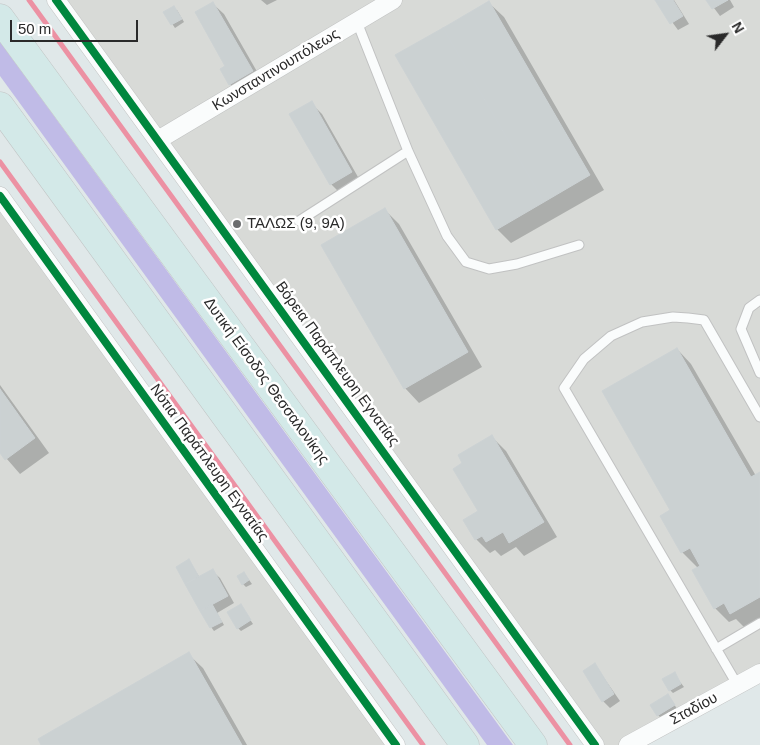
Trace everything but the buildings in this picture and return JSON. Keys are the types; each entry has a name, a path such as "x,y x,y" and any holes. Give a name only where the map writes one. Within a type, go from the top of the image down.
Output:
{"highway":[{"name":"Δυτική Είσοδος Θεσσαλονίκης","path":"0,18 533,745"},
{"path":"0,106 465,745"}],"street":[{"name":"Βόρεια Παράπλευρη Εγνατίας","path":"56,0 595,745"},
{"name":"Κωνσταντινουπόλεως","path":"158,140 393,0"},
{"name":"Νότια Παράπλευρη Εγνατίας","path":"2,202 396,745"},
{"name":"Σταδίου","path":"628,745 760,673"}],"lane":[{"path":"357,22 408,151 447,236 466,262 489,269 516,264 579,245"},
{"path":"299,221 408,151"},
{"path":"760,300 749,308 741,329 760,372"},
{"path":"738,686 564,388 584,359 611,336 642,322 665,318 704,320 760,417"},
{"path":"716,649 760,623"}],"shaded area":[{"path":"63,0 760,0 760,679 646,745 604,745"},
{"path":"0,42 513,745 487,745 0,76"},
{"path":"0,196 396,745 0,745"}],"waterway":[{"path":"29,0 570,745"},
{"path":"0,162 423,745"}],"cycle path":[{"path":"56,0 595,745"},
{"path":"0,196 396,745"}],"place":[{"name":"ΤΑΛΩΣ (9, 9Α)","path":"237,224"}]}
